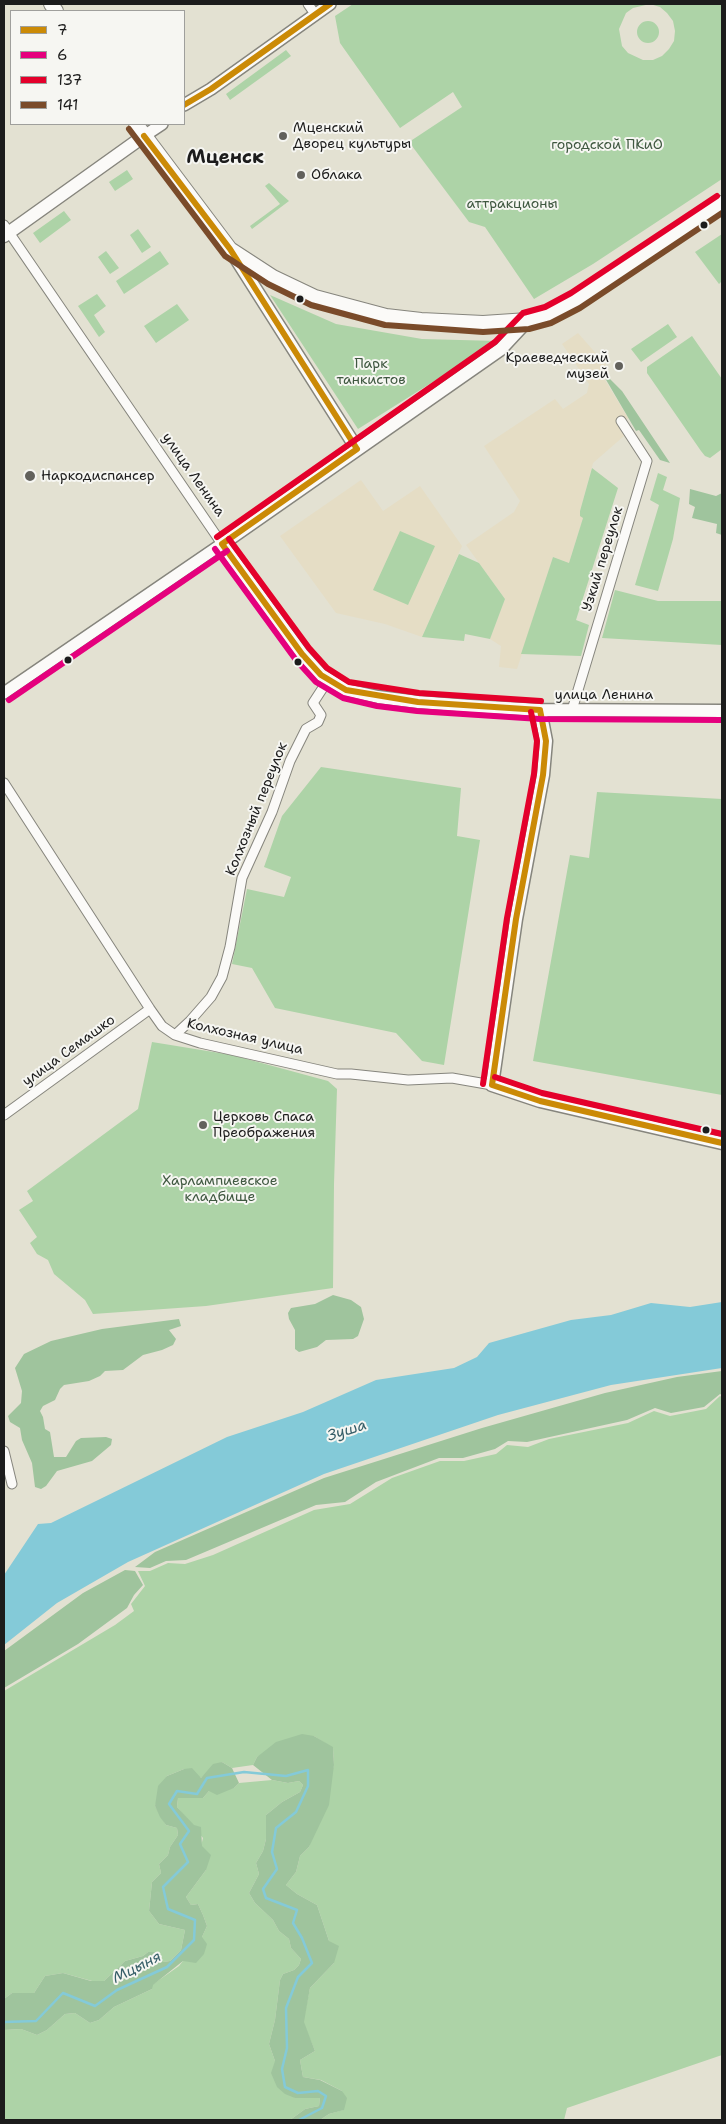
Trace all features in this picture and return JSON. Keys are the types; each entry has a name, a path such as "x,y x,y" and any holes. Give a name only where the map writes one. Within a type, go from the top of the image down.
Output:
{"main road":[{"path":"137,125 230,249 357,449"},
{"path":"6,231 144,136"},
{"path":"230,249 283,283 315,297 386,316 483,323 528,320 548,315 575,301 722,203"},
{"path":"222,544 501,349 528,320"},
{"name":"улица Ленина","path":"222,544 302,654 328,680 346,690 378,697 418,702 540,710 722,711"},
{"path":"540,710 546,741 543,775 516,919 492,1085 540,1101 722,1143"}],"street":[{"path":"308,4 315,14"},
{"path":"185,104 211,90 330,4"},
{"path":"144,136 160,125"},
{"name":"улица Ленина","path":"6,231 222,544"},
{"name":"Узкий переулок","path":"572,710 647,461 621,421"},
{"path":"4,693 222,544"},
{"name":"Колхозный переулок","path":"175,1035 190,1021 211,996 222,977 230,947 242,878 272,812 290,761 306,729 318,722 321,715 313,703 328,680"},
{"name":"Колхозная улица","path":"4,783 150,1009 162,1026 175,1035 200,1043 337,1074 408,1080 452,1078 492,1085"},
{"name":"улица Семашко","path":"4,1115 150,1009"},
{"path":"4,1451 12,1484"}],"shaded area":[{"path":"578,333 607,366 602,375 628,418 619,428 624,436 593,463 580,511 583,518 569,563 553,557 517,669 499,667 501,646 490,639 505,599 466,545 514,512 520,501 484,446 555,399 563,409 587,393 589,384 562,344"},
{"path":"361,480 383,511 420,486 462,546 422,637 385,624 336,613 280,536"}],"green space":[{"name":"городской ПКиО","path":"353,4 650,4 722,4 722,179 593,264 534,299 485,227 469,222 409,142 462,107 453,92 400,128 340,43 335,16","holes":["650,4 660,7 673,21 674,41 669,49 662,56 653,60 643,60 628,53 622,46 619,29 626,13 633,8"]},
{"path":"648,21 656,24 659,32 656,40 648,43 640,40 637,32 640,24"},
{"path":"286,50 291,56 230,100 226,94"},
{"path":"127,170 133,179 115,191 109,182"},
{"path":"269,183 289,201 252,229 250,226 280,204 265,186"},
{"path":"64,211 71,220 40,243 33,233"},
{"path":"138,229 151,247 142,253 130,235"},
{"path":"722,234 722,281 719,284 695,252"},
{"path":"106,251 119,268 110,274 98,257"},
{"path":"160,251 169,264 124,294 116,281"},
{"path":"97,294 106,306 94,315 105,332 99,337 78,306"},
{"name":"Парк танкистов","path":"270,295 336,324 422,339 498,341 358,429"},
{"path":"177,304 189,320 156,343 144,326"},
{"path":"668,324 677,337 641,362 631,349"},
{"path":"692,336 722,379 722,449 710,458 701,451 647,373 647,367"},
{"path":"607,376 622,391 670,463 660,460 639,430 636,431 605,378"},
{"path":"592,468 618,488 576,620 589,625 581,656 521,654 553,557 569,563 583,518 580,516 580,511"},
{"path":"658,473 667,477 663,490 680,498 673,539 658,591 635,585 659,505 650,500"},
{"path":"690,489 716,496 722,493 722,535 716,533 717,524 692,518 695,507 689,504"},
{"path":"400,531 435,546 408,605 373,590"},
{"path":"459,554 479,563 505,599 490,639 465,634 464,641 422,637"},
{"path":"615,590 658,601 721,601 722,596 722,645 602,638"},
{"path":"321,767 461,788 457,836 480,840 444,1065 422,1061 396,1033 275,1008 252,968 232,964 247,889 284,897 291,877 264,867 282,816"},
{"path":"597,792 722,799 722,1095 533,1061 570,855 589,858"},
{"name":"Харлампиевское кладбище","path":"152,1042 232,1055 328,1081 337,1089 333,1288 206,1306 93,1314 85,1300 54,1274 48,1260 37,1254 30,1243 37,1237 19,1210 33,1201 27,1191 138,1109"},
{"path":"333,1295 351,1300 361,1307 364,1319 358,1336 353,1339 326,1340 317,1347 299,1352 295,1349 295,1330 288,1313 291,1308 315,1304"},
{"path":"179,1319 181,1326 169,1330 176,1339 173,1345 143,1355 123,1370 105,1371 100,1376 89,1381 64,1385 55,1400 43,1406 40,1411 45,1429 50,1432 54,1457 66,1457 76,1441 81,1438 106,1437 112,1439 111,1445 92,1461 57,1471 46,1486 41,1489 35,1487 32,1463 22,1440 20,1428 10,1422 8,1416 21,1403 22,1391 15,1368 24,1354 51,1341 102,1329"},
{"path":"722,1371 722,1395 720,1394 704,1407 671,1413 655,1408 627,1420 527,1442 508,1441 495,1449 463,1458 439,1458 376,1482 345,1502 316,1505 186,1560 166,1561 150,1568 135,1567 155,1552 324,1478 482,1428 605,1393 677,1377"},
{"path":"720,1396 722,1397 722,2055 567,2108 564,2120 320,2120 329,2114 343,2110 342,2091 321,2080 303,2077 300,2060 315,2051 303,2022 310,1988 334,1963 317,1905 297,1894 286,1885 296,1872 300,1856 309,1847 334,1765 333,1748 314,1736 257,1757 253,1765 232,1768 222,1762 201,1778 184,1769 167,1776 155,1806 166,1825 177,1828 178,1835 170,1847 168,1855 159,1864 161,1873 152,1882 149,1911 159,1924 185,1930 181,1950 170,1961 163,1962 148,1952 143,1956 125,1961 104,1981 92,1981 63,1973 45,1976 34,1993 12,1993 4,1999 4,1691 115,1625 134,1611 131,1604 145,1586 138,1571 150,1571 168,1563 185,1564 213,1555 314,1510 350,1504 392,1478 440,1461 464,1461 496,1454 507,1445 528,1447 549,1439 628,1423 654,1411 670,1416 706,1409"},
{"path":"125,1570 135,1571 143,1585 134,1595 127,1608 78,1644 4,1688 4,1651 83,1593"},
{"path":"302,1734 314,1736 333,1747 334,1765 329,1805 309,1847 300,1856 296,1872 286,1885 297,1894 317,1905 329,1941 339,1946 334,1963 310,1988 304,2022 315,2051 300,2060 303,2077 320,2080 342,2091 347,2098 344,2110 329,2114 320,2120 290,2120 305,2109 319,2106 320,2098 295,2098 285,2094 277,2087 271,2073 275,2061 269,2044 275,2020 280,1980 283,1974 294,1970 299,1965 301,1959 291,1948 289,1939 279,1931 273,1920 255,1903 249,1893 259,1874 256,1863 263,1851 266,1839 266,1815 282,1802 300,1792 303,1785 299,1781 288,1783 272,1780 253,1765 257,1757 276,1742"},
{"path":"222,1762 232,1768 239,1783 234,1788 217,1795 209,1791 203,1798 178,1798 177,1807 194,1825 201,1827 202,1846 211,1855 206,1870 186,1897 191,1905 198,1904 207,1926 202,1937 207,1944 204,1954 196,1963 183,1961 153,1985 152,1989 114,2007 99,2020 90,2023 75,2013 65,2014 47,2030 37,2035 21,2029 4,2030 4,1999 12,1993 34,1993 45,1976 63,1973 91,1981 104,1981 125,1961 143,1956 148,1952 157,1952 163,1962 170,1961 181,1950 185,1930 159,1924 149,1911 152,1882 161,1873 159,1864 168,1855 170,1847 178,1835 177,1828 166,1825 155,1806 158,1786 167,1776 184,1769 192,1768 201,1778 213,1764"},
{"path":"272,1780 288,1783 299,1781 303,1785 300,1792 282,1802 266,1815 266,1839 263,1851 256,1863 259,1874 249,1893 255,1903 273,1920 279,1931 289,1939 291,1948 301,1959 299,1965 294,1970 283,1974 280,1980 275,2020 269,2044 275,2061 295,2098 320,2098 319,2106 305,2109 290,2120 4,2120 4,2030 21,2029 37,2035 47,2030 65,2014 75,2013 90,2023 99,2020 114,2007 152,1989 152,1985 179,1966 202,1937 207,1926 203,1915 198,1904 191,1905 186,1897 206,1870 201,1846 203,1838 177,1807 178,1798 203,1798 209,1791 234,1788 239,1783"}],"water":[{"name":"Зуша","path":"722,1302 722,1368 611,1385 498,1415 324,1474 128,1562 57,1603 4,1645 4,1575 38,1524 51,1523 227,1437 303,1412 376,1380 454,1368 477,1357 489,1343 571,1320 611,1315 651,1303 690,1307"}],"waterway":[{"name":"Мцыня","path":"4,2022 36,2021 63,1993 95,2006 117,1990 167,1967 194,1940 195,1920 168,1909 163,1887 188,1862 180,1844 189,1831 169,1804 177,1791 197,1794 207,1778 244,1772 286,1776 308,1770 308,1786 296,1812 276,1828 272,1852 277,1869 263,1889 266,1898 297,1910 293,1923 302,1938 312,1963 298,1977 286,2008 287,2048 282,2069 285,2087 298,2093 318,2091 326,2096 322,2108 299,2120"}],"transit line":[{"name":"7","path":"185,104 211,89 330,4"},
{"name":"141","path":"129,129 225,256 268,284 311,305 385,325 483,332 529,329 551,323 580,308 722,213"},
{"name":"7","path":"144,136 230,249 357,449"},
{"name":"137","path":"217,537 495,342 523,313 545,307 571,293 717,196"},
{"name":"7","path":"222,544 357,449"},
{"name":"137","path":"229,539 309,648 327,668 349,682 419,693 541,701"},
{"name":"7","path":"222,544 302,654 321,675 346,690 418,702 540,710"},
{"name":"6","path":"215,549 296,660 316,682 343,698 377,706 417,711 540,719 722,720"},
{"name":"6","path":"9,700 227,551"},
{"name":"7","path":"492,1085 516,919 543,775 546,741 540,710"},
{"name":"137","path":"483,1084 507,918 534,774 537,741 531,712"},
{"name":"137","path":"495,1077 542,1093 722,1134"},
{"name":"7","path":"492,1085 540,1101 722,1143"}],"place":[{"name":"Мценский Дворец культуры","path":"283,136"},
{"name":"Облака","path":"301,175"},
{"name":"Краеведческий музей","path":"619,366"},
{"name":"Наркодиспансер","path":"30,476"},
{"name":"Церковь Спаса Преображения","path":"203,1125"}],"district":[{"name":"Мценск","path":"225,158"}],"park label":[{"name":"аттракционы","path":"512,204"}]}
